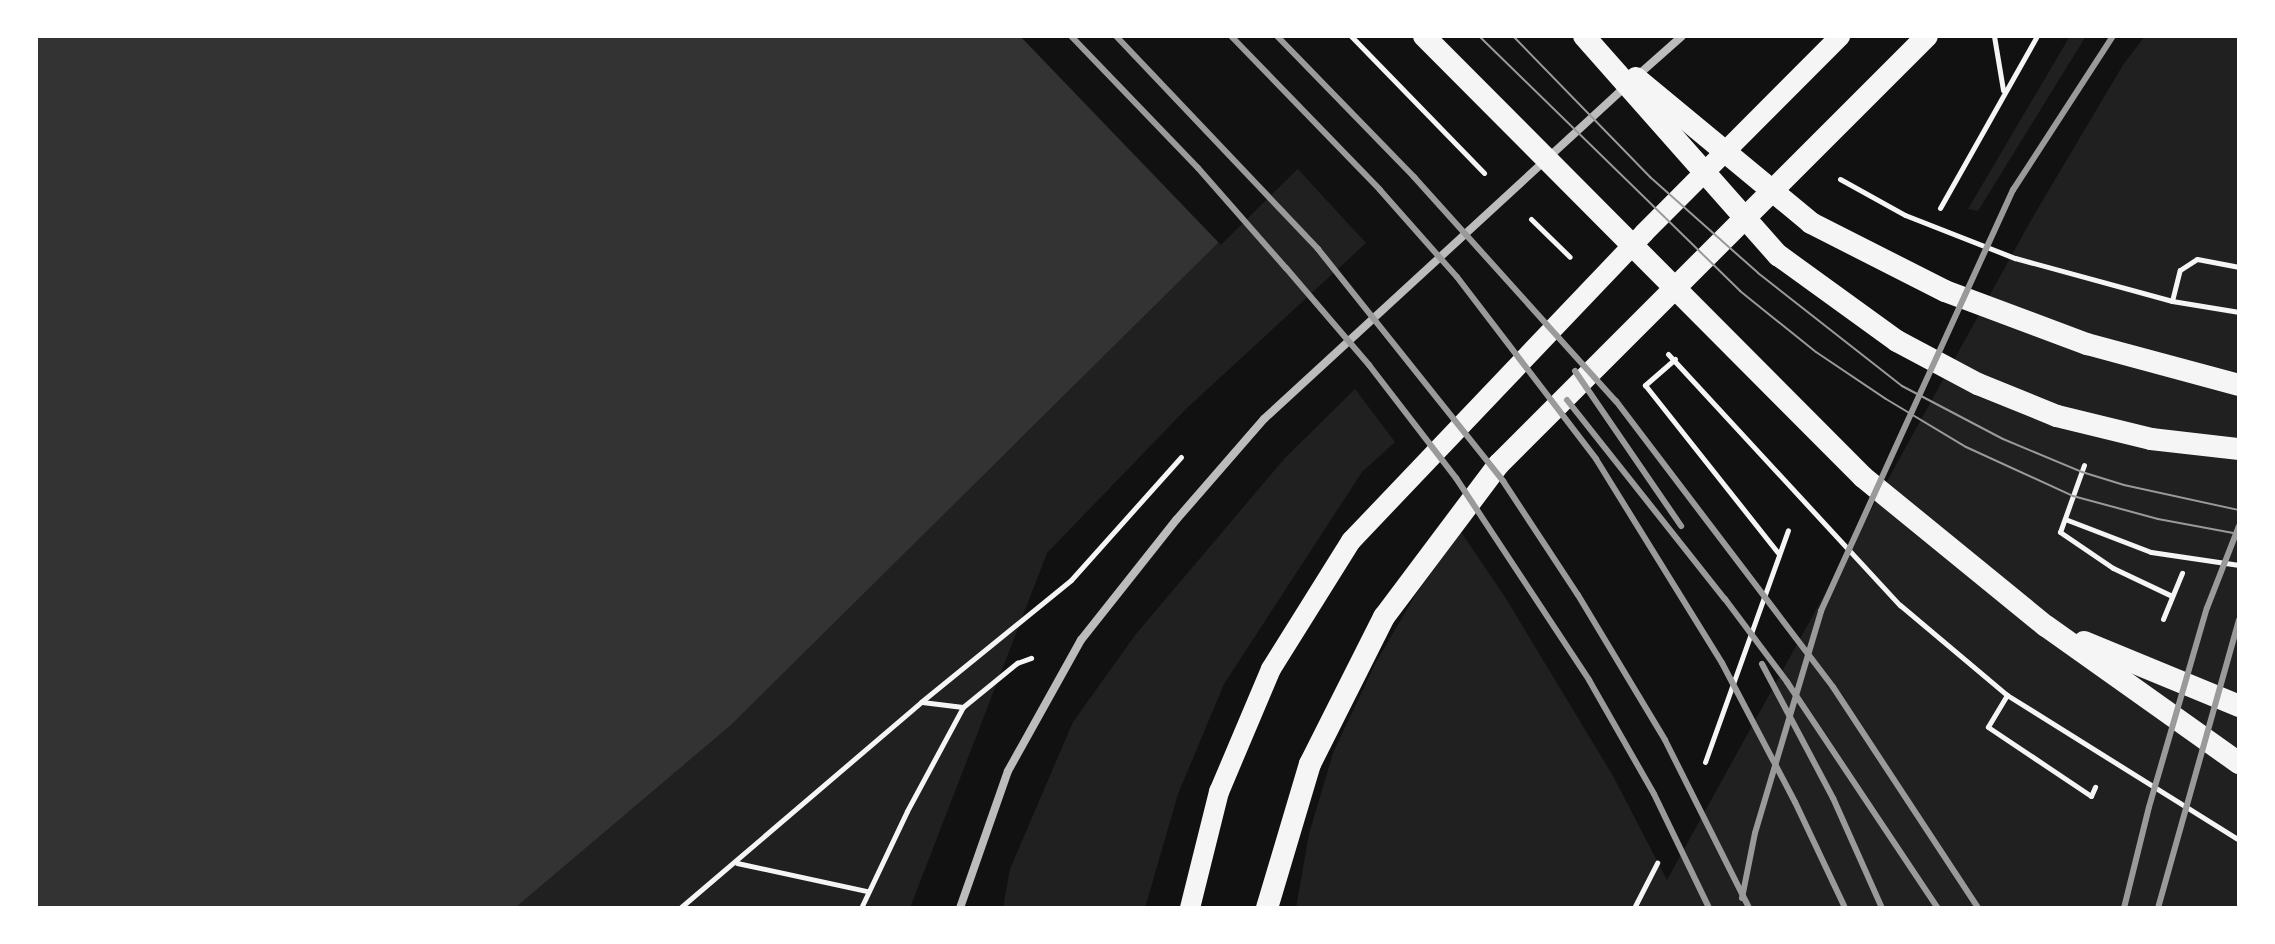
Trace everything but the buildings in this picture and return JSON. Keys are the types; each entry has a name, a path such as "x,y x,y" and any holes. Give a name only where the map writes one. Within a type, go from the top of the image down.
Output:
{"highway":[{"path":"1424,36 1863,477 2046,626 2239,763"},
{"path":"1584,36 1811,223 1945,291 2087,344 2239,385"},
{"path":"1584,36 1778,255 1897,341 1978,384 2057,416 2151,439 2239,449"},
{"path":"1267,908 1310,764 1384,617 1499,464 1922,41"},
{"path":"2046,626 2239,706"}],"main road":[{"path":"1190,908 1219,792 1271,669 1351,541 1635,243 1840,36"}],"street":[{"path":"960,908 1008,771 1081,640 1177,519 1264,419 1682,36"}],"path":[{"path":"1351,36 1492,180"},
{"path":"1994,36 2003,91"},
{"path":"1940,208 2003,91 2037,36"},
{"path":"1850,186 1905,215 2015,258 2172,301 2239,312"},
{"path":"1525,213 1581,268"},
{"path":"2172,301 2180,270 2197,259 2239,267"},
{"path":"1659,345 1900,605 2007,695 2239,840"},
{"path":"1675,359 1645,385 1778,553"},
{"path":"2084,465 2060,532 2113,568 2172,596"},
{"path":"2065,519 2151,552 2239,565"},
{"path":"1705,762 1788,530"},
{"path":"2163,619 2182,573"},
{"path":"680,908 921,702 1071,580"},
{"path":"861,908 963,707 1017,663 1081,640"},
{"path":"2007,695 1988,727 2091,796 2095,787"},
{"path":"921,702 963,707"},
{"path":"736,863 867,891"},
{"path":"1634,908 1657,863"}],"shaded area":[{"path":"36,36 1427,36 731,725 515,908 36,908"},
{"path":"2070,36 2086,36 1978,211 1968,209"},
{"path":"2145,36 2239,36 2239,908 1296,908 1309,834 1333,753 1375,664 1416,594 1461,532 1505,597 1613,776 1667,880 2030,222 2123,65"},
{"path":"1295,166 1366,243 1187,408 1047,553 910,908 515,908 731,725"},
{"path":"1355,389 1395,442 1362,472 1224,684 1178,794 1145,908 1003,908 1010,869 1073,722 1136,634 1285,458"}],"pier":[{"path":"1020,36 1431,36 1221,245"}],"tram line":[{"path":"1479,36 1740,291 1816,352 1886,399 1966,447 2073,496 2158,519 2239,534"},
{"path":"1513,36 1650,177 1758,273 1902,386 2003,439 2082,472 2124,485 2239,510"}],"railway":[{"path":"1071,36 1198,168 1286,268 1369,365 1456,478 1589,680 1654,794 1709,908"},
{"path":"1116,36 1318,249 1503,481 1578,595 1665,740 1749,908"},
{"path":"1231,36 1380,190 1457,277 1596,459 1722,663 1795,802 1845,908"},
{"path":"1277,36 1414,177 1616,401 1833,687 1978,908"},
{"path":"1742,898 1755,833 1821,611 2013,190 2113,36"},
{"path":"1575,371 1681,526"},
{"path":"1567,400 1787,682 1938,908"},
{"path":"2124,908 2149,807 2207,608 2239,526"},
{"path":"2158,908 2239,620"},
{"path":"1762,664 1833,798 1882,908"}]}
